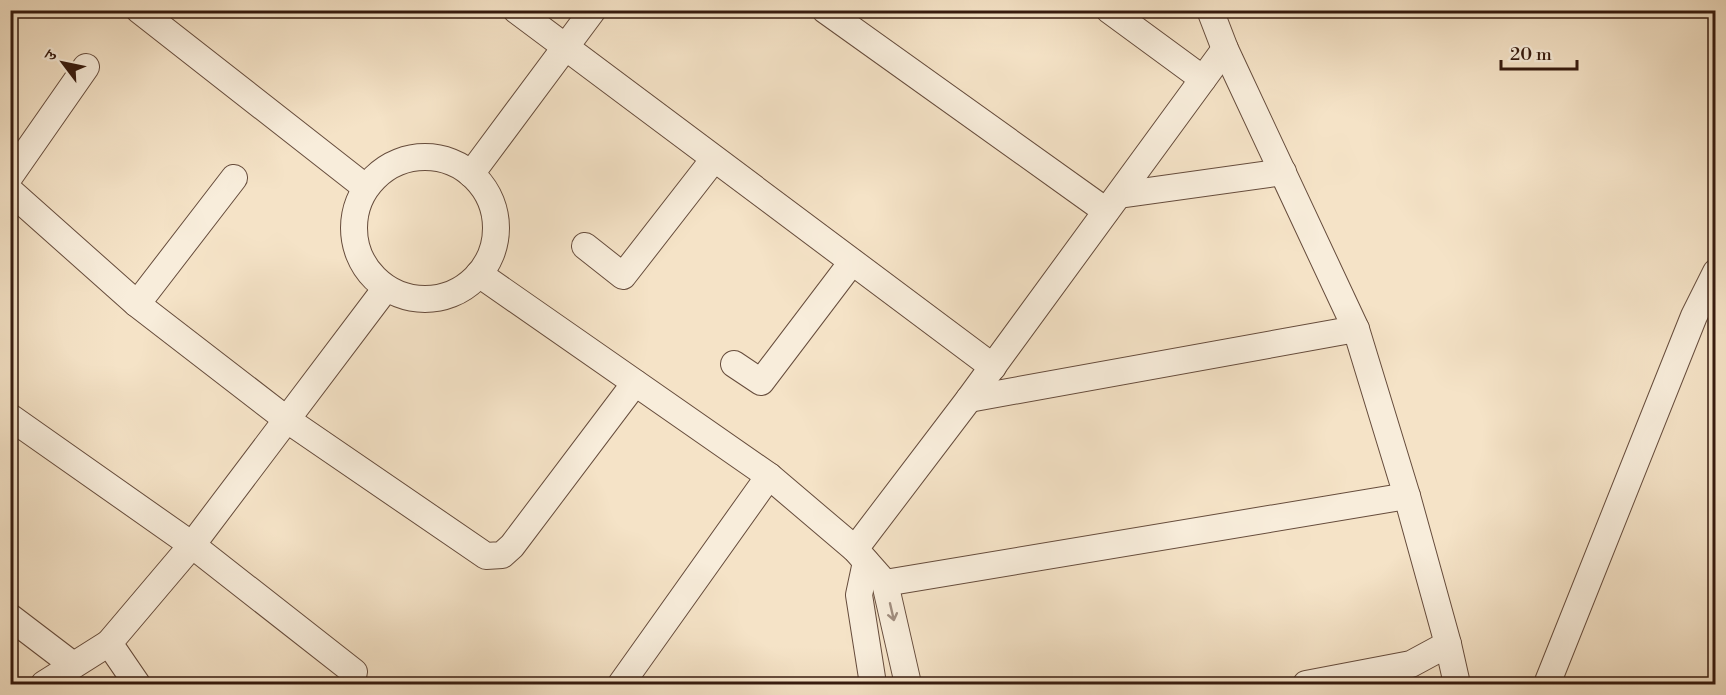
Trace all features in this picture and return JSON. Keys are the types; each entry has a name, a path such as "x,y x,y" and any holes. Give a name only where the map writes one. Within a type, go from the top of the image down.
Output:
{"street":[{"path":"139,10 365,187"},
{"path":"516,10 993,367"},
{"path":"471,174 593,10"},
{"path":"825,10 1113,203 1282,172"},
{"path":"1109,10 1203,79"},
{"path":"1210,10 1225,49 1356,329 1407,496 1457,684"},
{"path":"873,684 859,596 860,556 969,399 1225,49"},
{"path":"10,176 86,68"},
{"path":"412,157 441,158 471,174 486,190 496,216 495,244 490,260 463,289 436,299 408,299 386,288 363,267 353,241 354,213 365,187 386,167 412,157"},
{"path":"585,246 623,276 714,159"},
{"path":"137,304 234,178"},
{"path":"10,190 137,304 286,419 486,556 502,555 512,546 635,382"},
{"path":"734,364 761,382 852,262"},
{"path":"1547,684 1689,327 1716,272"},
{"path":"479,274 769,476 860,556 885,582 908,684"},
{"path":"44,684 109,643 192,545 386,288"},
{"path":"969,399 1356,329"},
{"path":"10,417 192,545 354,672"},
{"path":"621,684 769,476"},
{"path":"885,582 1407,496"},
{"path":"10,617 73,665"},
{"path":"109,643 137,684"},
{"path":"1306,684 1332,682 1411,664 1448,644"}]}
